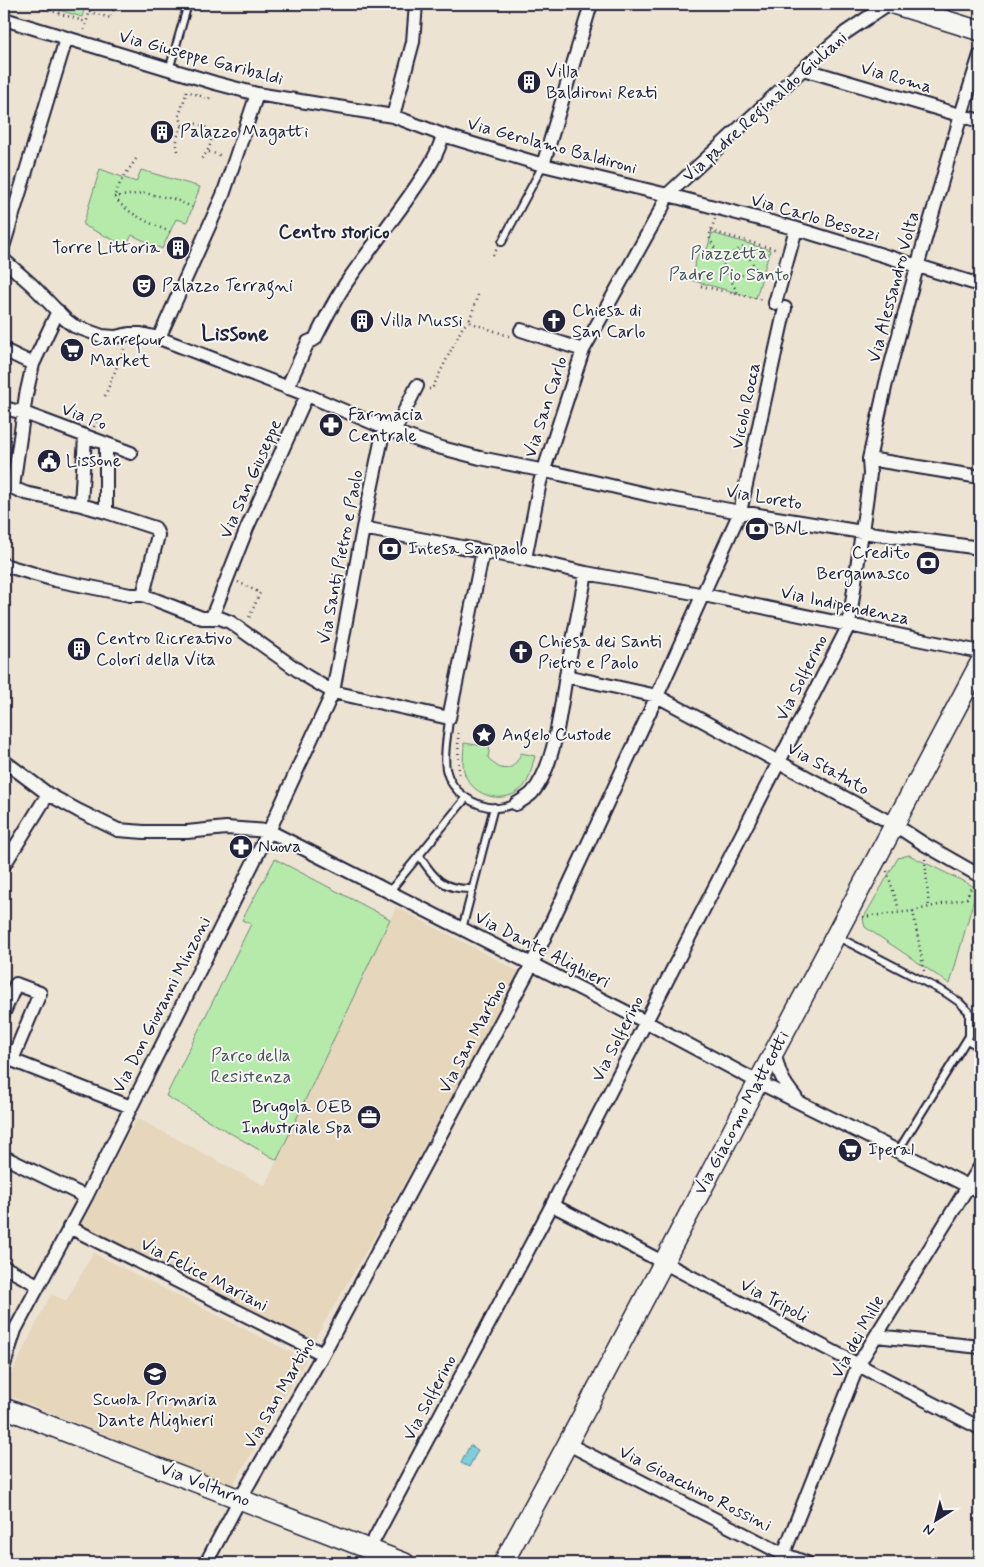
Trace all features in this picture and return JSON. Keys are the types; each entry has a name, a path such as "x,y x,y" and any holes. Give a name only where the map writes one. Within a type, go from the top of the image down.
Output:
{"street":[{"path":"393,116 413,42 416,4"},
{"path":"543,165 591,4"},
{"name":"Via padre Reginaldo Giuliani","path":"667,195 803,69 845,33 888,4"},
{"path":"893,4 980,31"},
{"name":"Via Giuseppe Garibaldi","path":"4,19 214,83 257,94 393,116 428,129"},
{"path":"4,244 66,39"},
{"name":"Via Alessandro Volta","path":"862,532 870,474 869,459 886,383 917,267 980,55"},
{"name":"Via Roma","path":"803,69 980,121"},
{"path":"159,338 223,195 257,94"},
{"name":"Via Gerolamo Baldironi","path":"428,129 543,165 667,195"},
{"path":"286,388 308,342 315,339 336,298 431,164 443,135"},
{"name":"Via Carlo Besozzi","path":"667,195 796,229 980,285"},
{"name":"Via San Carlo","path":"525,559 544,471 583,350 663,206 667,195"},
{"path":"780,306 789,253 796,229"},
{"name":"Via Loreto","path":"4,260 74,326 102,336 115,337 141,334 159,338 438,448 650,495 740,512 862,532 980,548"},
{"name":"Vicolo Rocca","path":"740,512 761,420 780,306"},
{"path":"58,310 32,364 24,413 8,485 26,493 81,505 156,528 158,535 143,594"},
{"path":"520,330 583,350"},
{"path":"4,350 32,364"},
{"name":"Via Santi Pietro e Paolo","path":"333,692 363,528 389,430 417,386"},
{"name":"Via San Giuseppe","path":"212,617 247,528 306,395"},
{"name":"Via Po","path":"4,408 24,413 131,453"},
{"path":"81,505 85,436"},
{"path":"106,444 106,512"},
{"path":"869,459 980,477"},
{"name":"Via San Martino","path":"206,1563 240,1499 323,1354 532,964 657,696 740,512"},
{"name":"Via Indipendenza","path":"363,528 525,559 586,573 980,652"},
{"name":"Via Solferino","path":"370,1549 552,1205 849,625 862,532"},
{"path":"4,565 55,580 130,595 143,594 202,618 220,618 230,622 306,676 333,692 449,718 483,551"},
{"path":"516,804 531,794 542,780 551,758 586,573"},
{"name":"Via Giacomo Matteotti","path":"503,1563 665,1262 774,1051 980,663"},
{"name":"Via Statuto","path":"566,676 657,696 895,825 978,875"},
{"name":"Via Don Giovanni Minzoni","path":"4,1345 15,1330 86,1197 269,831 333,692"},
{"path":"4,761 48,794 118,830 187,832 226,828 269,831"},
{"path":"4,865 48,794"},
{"name":"Via Dante Alighieri","path":"269,831 646,1022 758,1082 974,1188"},
{"path":"4,1012 16,984 40,993 8,1058 131,1107"},
{"name":"Via Dante Alighieri","path":"774,1051 779,1074 799,1102"},
{"path":"4,1157 86,1197"},
{"name":"Via dei Mille","path":"782,1558 858,1365 974,1188 980,1168"},
{"name":"Via Tripoli","path":"552,1205 665,1262 980,1428"},
{"name":"Via Felice Mariani","path":"69,1227 323,1354"},
{"path":"4,1267 38,1285"},
{"name":"Via Don Giovanni Minzoni","path":"4,1365 15,1330"},
{"path":"876,1336 980,1347"},
{"name":"Via Volturno","path":"4,1408 405,1563"},
{"name":"Via Gioacchino Rossini","path":"568,1444 782,1558 807,1563"}],"lane":[{"path":"169,70 188,4"},
{"path":"502,242 543,165"},
{"path":"449,718 445,752 446,769 453,786 466,798 482,806 499,808 516,804"},
{"path":"389,892 466,798"},
{"path":"462,929 494,808"},
{"path":"419,855 430,873 442,882 457,890 472,889"},
{"path":"835,936 946,993 969,1012 970,1026 967,1040 898,1151"},
{"path":"967,1040 980,1047"}],"path":[{"path":"30,4 86,22"},
{"path":"51,11 52,4"},
{"path":"80,43 92,4"},
{"path":"89,12 111,18 115,4"},
{"path":"183,125 180,116 186,91 210,98 214,83"},
{"path":"178,151 176,144 179,130 183,125 192,123 202,124 212,136 209,152 201,159"},
{"path":"114,197 121,181 136,159"},
{"path":"114,197 144,193 174,199 192,207"},
{"path":"114,197 136,217 170,232"},
{"path":"718,208 709,237 738,294"},
{"path":"711,230 789,253"},
{"path":"720,259 744,247 755,268 731,281"},
{"path":"701,286 780,306"},
{"path":"417,386 432,389 463,326 469,322 478,295"},
{"path":"469,322 511,337 520,330"},
{"path":"105,396 130,334"},
{"path":"228,577 260,593 244,632"},
{"path":"449,718 459,735 458,768 459,776 463,781"},
{"path":"924,844 929,908"},
{"path":"881,851 900,913"},
{"path":"844,919 913,911 967,898 978,875"},
{"path":"913,911 926,983"}],"shaded area":[{"path":"396,907 520,972 371,1243 314,1340 81,1225 137,1118 265,1186"},
{"name":"Scuola Primaria Dante Alighieri","path":"93,1253 306,1360 233,1485 9,1396 5,1387 51,1294 66,1301"}],"green space":[{"path":"39,4 86,4 82,17"},
{"path":"100,169 136,182 141,170 200,187 187,222 176,219 162,249 132,235 126,246 83,225"},
{"name":"Piazzetta Padre Pio Santo","path":"712,233 770,250 756,298 690,280 699,251 706,253"},
{"path":"464,743 490,747 488,757 497,766 502,768 511,767 515,764 521,753 535,756 527,782 521,789 504,797 495,797 478,791 471,785 464,773"},
{"path":"909,855 977,888 950,984 865,927 863,919 898,858"},
{"name":"Parco della Resistenza","path":"275,859 390,919 277,1160 166,1096 251,924 242,920"}],"water":[{"path":"470,1445 478,1450 469,1467 461,1463"}],"place":[{"name":"Villa Baldironi Reati","path":"529,82"},
{"name":"Palazzo Magatti","path":"162,132"},
{"name":"Torre Littoria","path":"178,248"},
{"name":"Palazzo Terragni","path":"144,286"},
{"name":"Villa Mussi","path":"362,321"},
{"name":"Chiesa di San Carlo","path":"554,321"},
{"name":"Carrefour Market","path":"72,350"},
{"name":"Farmacia Centrale","path":"331,425"},
{"name":"Lissone","path":"49,461"},
{"name":"BNL","path":"757,529"},
{"name":"Intesa Sanpaolo","path":"390,549"},
{"name":"Credito Bergamasco","path":"928,563"},
{"name":"Centro Ricreativo Colori della Vita","path":"79,649"},
{"name":"Chiesa dei Santi Pietro e Paolo","path":"521,652"},
{"name":"Angelo Custode","path":"484,735"},
{"name":"Nuova","path":"241,847"},
{"name":"Brugola OEB Industriale Spa","path":"369,1117"},
{"name":"Iperal","path":"850,1150"},
{"name":"Scuola Primaria Dante Alighieri","path":"155,1374"}],"district":[{"name":"Centro storico","path":"334,232"},
{"name":"Lissone","path":"235,334"}]}
